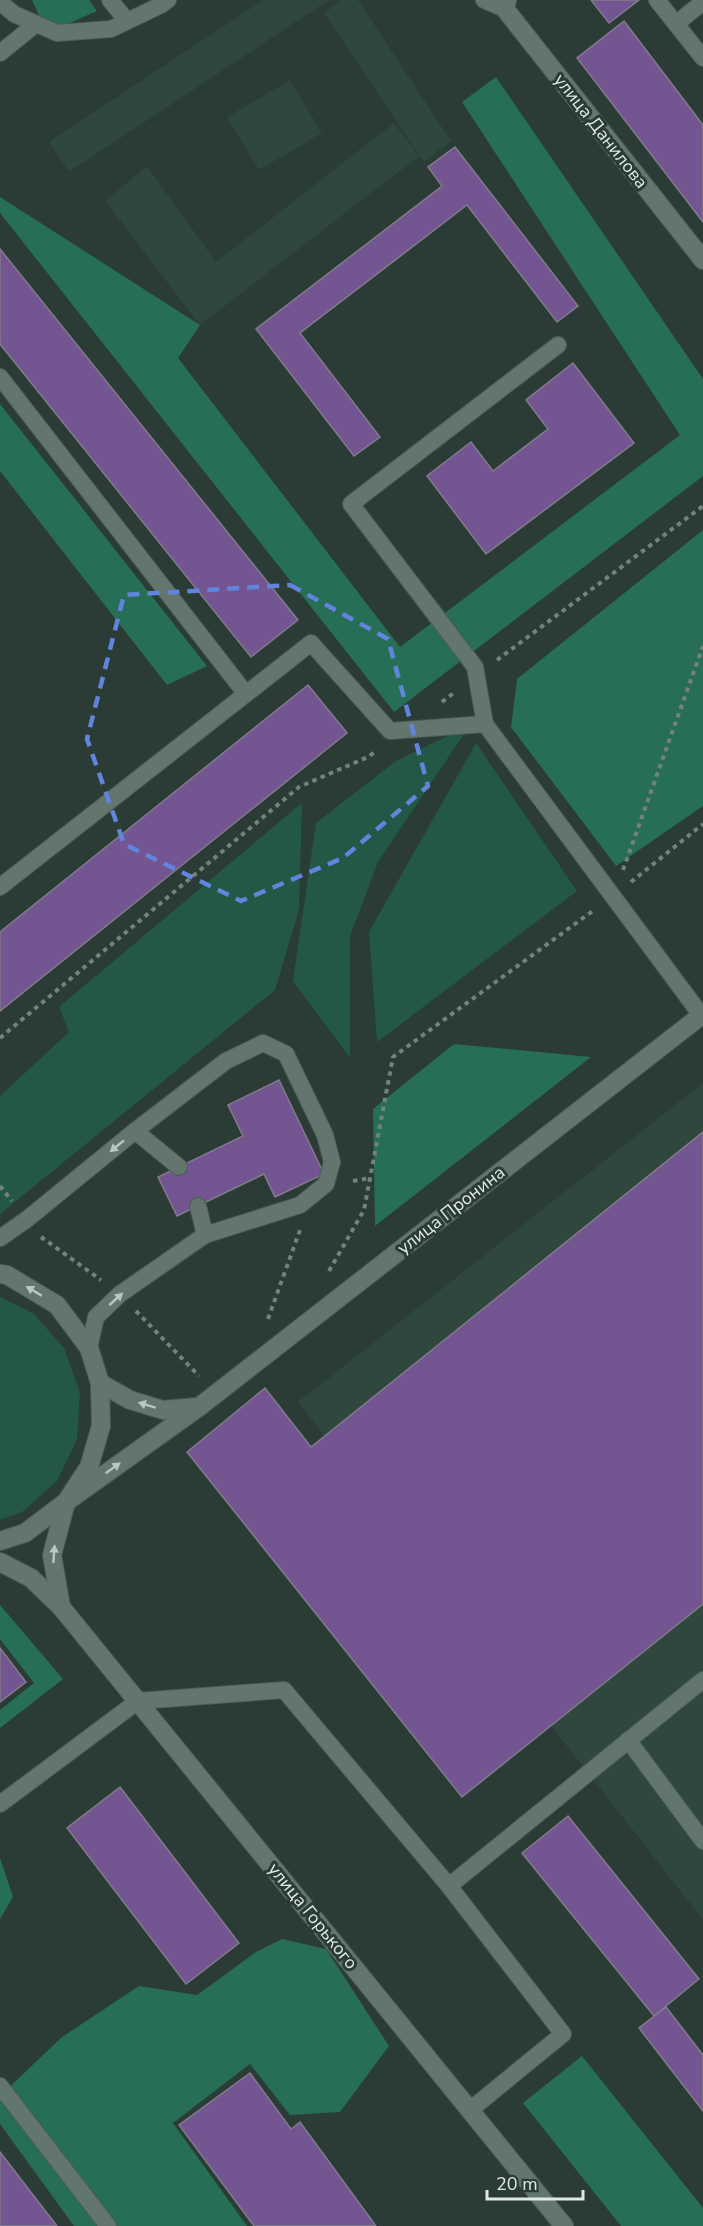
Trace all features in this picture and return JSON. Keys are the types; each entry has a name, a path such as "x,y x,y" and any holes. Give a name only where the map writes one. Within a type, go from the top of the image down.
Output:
{"street":[{"name":"улица Данилова","path":"506,4 703,260"},
{"name":"улица Пронина","path":"66,1502 199,1407 702,1015"},
{"path":"0,1274 7,1275 57,1305 88,1348 100,1383 101,1426 89,1467 66,1502 52,1555 61,1606"},
{"path":"100,1383 130,1400 163,1410 199,1407"},
{"path":"0,1556 25,1533 66,1502"},
{"path":"0,1541 25,1533"},
{"name":"улица Горького","path":"0,1562 31,1578 61,1606 564,2226"}],"lane":[{"path":"110,0 127,21"},
{"path":"0,2 14,14 57,33 111,29 168,0"},
{"path":"484,0 506,4"},
{"path":"657,0 703,58"},
{"path":"677,23 703,2"},
{"path":"0,53 36,24"},
{"path":"558,345 351,504 476,668 485,724 702,1015"},
{"path":"0,377 246,694"},
{"path":"0,887 310,643 390,731 485,724"},
{"path":"0,1238 26,1220 135,1131 226,1061 263,1042 286,1054 325,1135 332,1162 326,1184 300,1206 205,1235 112,1302 96,1317 88,1348"},
{"path":"135,1131 179,1167"},
{"path":"198,1206 205,1235"},
{"path":"449,1886 703,1680"},
{"path":"0,1804 138,1701 284,1690 449,1886 563,2034 470,2110"},
{"path":"628,1740 703,1841"},
{"path":"0,2086 108,2226"}],"path":[{"path":"440,703 703,506"},
{"path":"613,897 703,646"},
{"path":"0,1038 299,787 368,757 404,730"},
{"path":"322,1277 331,1270 364,1210 393,1057 613,897 703,824"},
{"path":"273,1320 265,1327 302,1225 300,1206"}],"highlighted area":[{"path":"290,585 388,639 428,786 343,858 241,901 124,844 87,739 124,595"}],"shaded area":[{"path":"263,0 329,0 69,172 49,142"},
{"path":"342,0 358,0 451,141 424,162 324,13"},
{"path":"290,80 322,133 259,170 227,117"},
{"path":"394,123 419,156 200,325 105,201 147,166 216,262"},
{"path":"703,1083 703,1920 298,1402"}],"green space":[{"path":"32,0 89,0 97,11 47,33"},
{"path":"496,77 703,379 703,476 394,712 0,213 0,197 200,325 178,358 400,647 680,435 462,102"},
{"path":"0,404 207,666 167,685 0,471"},
{"path":"703,530 703,806 616,866 511,727 517,679"},
{"path":"470,725 378,862 350,936 350,1058 293,981 316,823 396,761"},
{"path":"476,743 577,891 377,1042 369,932"},
{"path":"302,803 299,910 275,990 0,1214 0,1096 69,1032 59,1007"},
{"path":"454,1044 591,1057 375,1226 373,1109"},
{"path":"0,1297 33,1313 64,1348 80,1393 77,1439 57,1481 22,1512 0,1520"},
{"path":"0,1605 63,1679 0,1728 0,1710 34,1683 0,1639"},
{"path":"0,1858 13,1897 0,1919"},
{"path":"282,1939 326,1949 389,2046 340,2112 290,2115 250,2064 173,2123 247,2226 74,2226 0,2124 0,2096 62,2037 139,1986 197,1995 256,1952"},
{"path":"582,2056 703,2208 703,2226 621,2226 523,2103"}],"building":[{"path":"591,0 639,0 609,23"},
{"path":"624,21 703,125 703,222 577,58"},
{"path":"455,147 578,306 557,322 467,205 300,333 380,437 354,456 256,329 442,186 428,167"},
{"path":"0,249 298,620 251,657 0,344"},
{"path":"573,363 634,443 486,554 427,476 471,442 493,471 548,429 526,400"},
{"path":"308,685 347,733 0,1011 0,932"},
{"path":"279,1080 324,1174 275,1197 264,1174 177,1216 158,1177 243,1136 228,1105"},
{"path":"703,1132 703,1604 462,1797 187,1452 265,1388 311,1447"},
{"path":"0,1648 26,1682 0,1702"},
{"path":"120,1787 239,1943 186,1984 67,1828"},
{"path":"568,1816 699,1979 654,2016 522,1853"},
{"path":"666,2007 703,2055 703,2111 639,2028"},
{"path":"250,2073 291,2129 300,2122 376,2226 254,2226 179,2125"},
{"path":"0,2152 57,2226 0,2226"}]}
